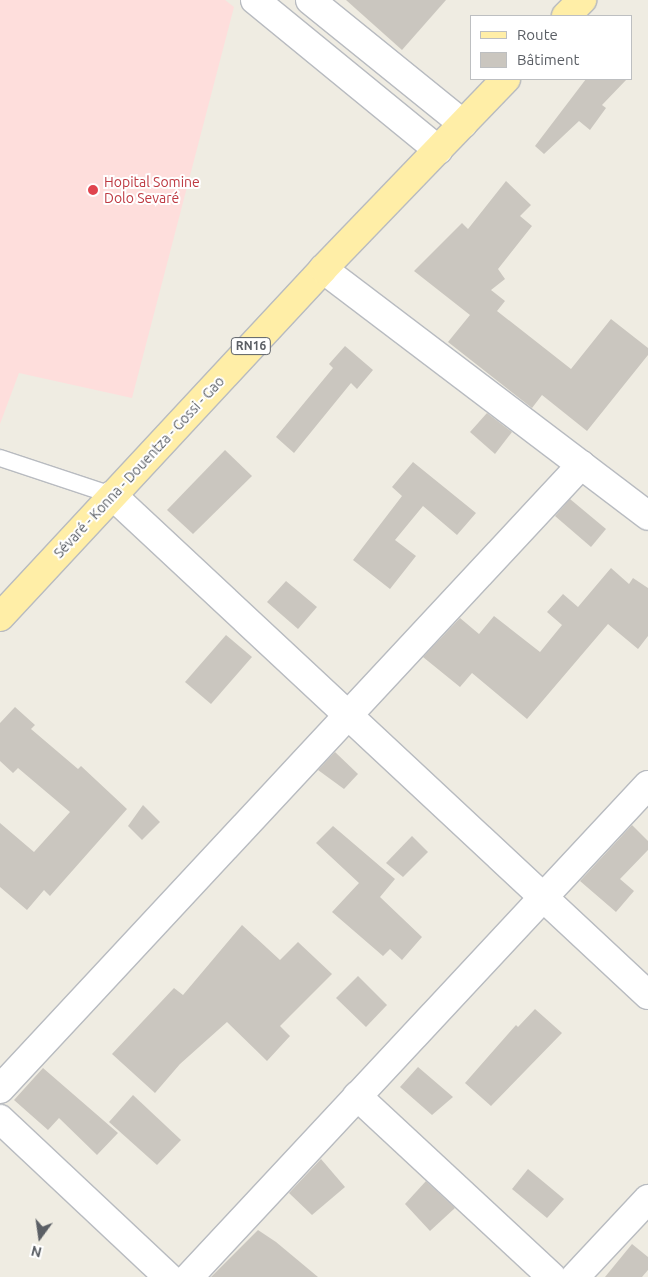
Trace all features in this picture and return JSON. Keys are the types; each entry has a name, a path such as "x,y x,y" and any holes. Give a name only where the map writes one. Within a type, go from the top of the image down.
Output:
{"main road":[{"path":"567,15 582,0"},
{"name":"Sévaré - Konna - Douentza - Gossi - Gao","path":"0,617 323,269 505,80"}],"street":[{"path":"255,0 438,150"},
{"path":"310,0 463,124"},
{"path":"323,269 648,516"},
{"path":"0,1089 581,465"},
{"path":"112,495 648,995"},
{"path":"189,1277 648,785"},
{"path":"357,1096 552,1277"},
{"path":"0,1119 168,1277"},
{"path":"575,1277 648,1199"}],"lane":[{"path":"0,458 112,495"}],"shaded area":[{"name":"Hopital Somine Dolo Sevaré","path":"0,0 225,0 234,7 132,398 19,373 0,424"}],"building":[{"path":"346,0 446,0 402,50"},
{"path":"585,80 626,80 602,105 606,108 590,130 579,121 544,154 535,146"},
{"path":"506,181 531,205 520,216 532,226 498,269 505,279 491,290 505,301 497,311 571,369 611,319 648,348 648,355 587,431 542,395 532,408 448,342 470,315 414,271 462,223 468,229"},
{"path":"345,346 373,370 357,389 351,383 294,453 276,437 333,368 329,364"},
{"path":"487,413 512,432 495,454 470,432"},
{"path":"225,450 252,476 193,534 167,510"},
{"path":"413,462 476,513 457,535 423,506 395,540 416,556 390,589 353,560 402,496 392,487"},
{"path":"570,499 606,529 591,547 555,516"},
{"path":"611,568 629,584 633,578 648,588 648,636 638,649 608,624 527,719 472,673 460,687 423,657 460,618 479,634 494,616 540,652 562,625 547,612 563,594 578,607"},
{"path":"286,581 317,607 298,629 267,602"},
{"path":"226,635 252,657 211,704 185,682"},
{"path":"15,707 35,725 31,729 78,769 81,766 127,809 50,896 44,890 27,910 0,887 0,823 34,852 70,812 18,768 13,773 0,761 0,723"},
{"path":"335,752 358,774 344,789 318,770"},
{"path":"143,805 160,822 142,840 128,826"},
{"path":"632,825 648,841 648,850 620,879 634,891 616,912 580,881"},
{"path":"333,826 395,879 380,897 422,937 402,960 390,949 383,956 332,912 359,883 316,843"},
{"path":"412,836 428,852 403,877 386,863"},
{"path":"242,925 280,960 298,942 332,974 280,1026 290,1036 267,1061 227,1022 180,1064 155,1093 112,1054 174,988 183,995"},
{"path":"358,976 387,1005 366,1027 336,998"},
{"path":"535,1009 562,1033 491,1106 465,1083 516,1025 518,1027"},
{"path":"418,1067 453,1097 432,1115 400,1087"},
{"path":"43,1068 118,1133 97,1155 59,1118 48,1130 14,1100"},
{"path":"133,1095 181,1140 157,1165 109,1122"},
{"path":"321,1159 345,1187 312,1215 289,1193"},
{"path":"528,1169 564,1199 547,1218 512,1189"},
{"path":"426,1181 455,1208 430,1231 405,1204"},
{"path":"258,1230 276,1242 318,1277 211,1277"},
{"path":"632,1244 648,1257 648,1270 642,1277 605,1277"}],"place":[{"name":"Hopital Somine Dolo Sevaré","path":"93,190"}]}
